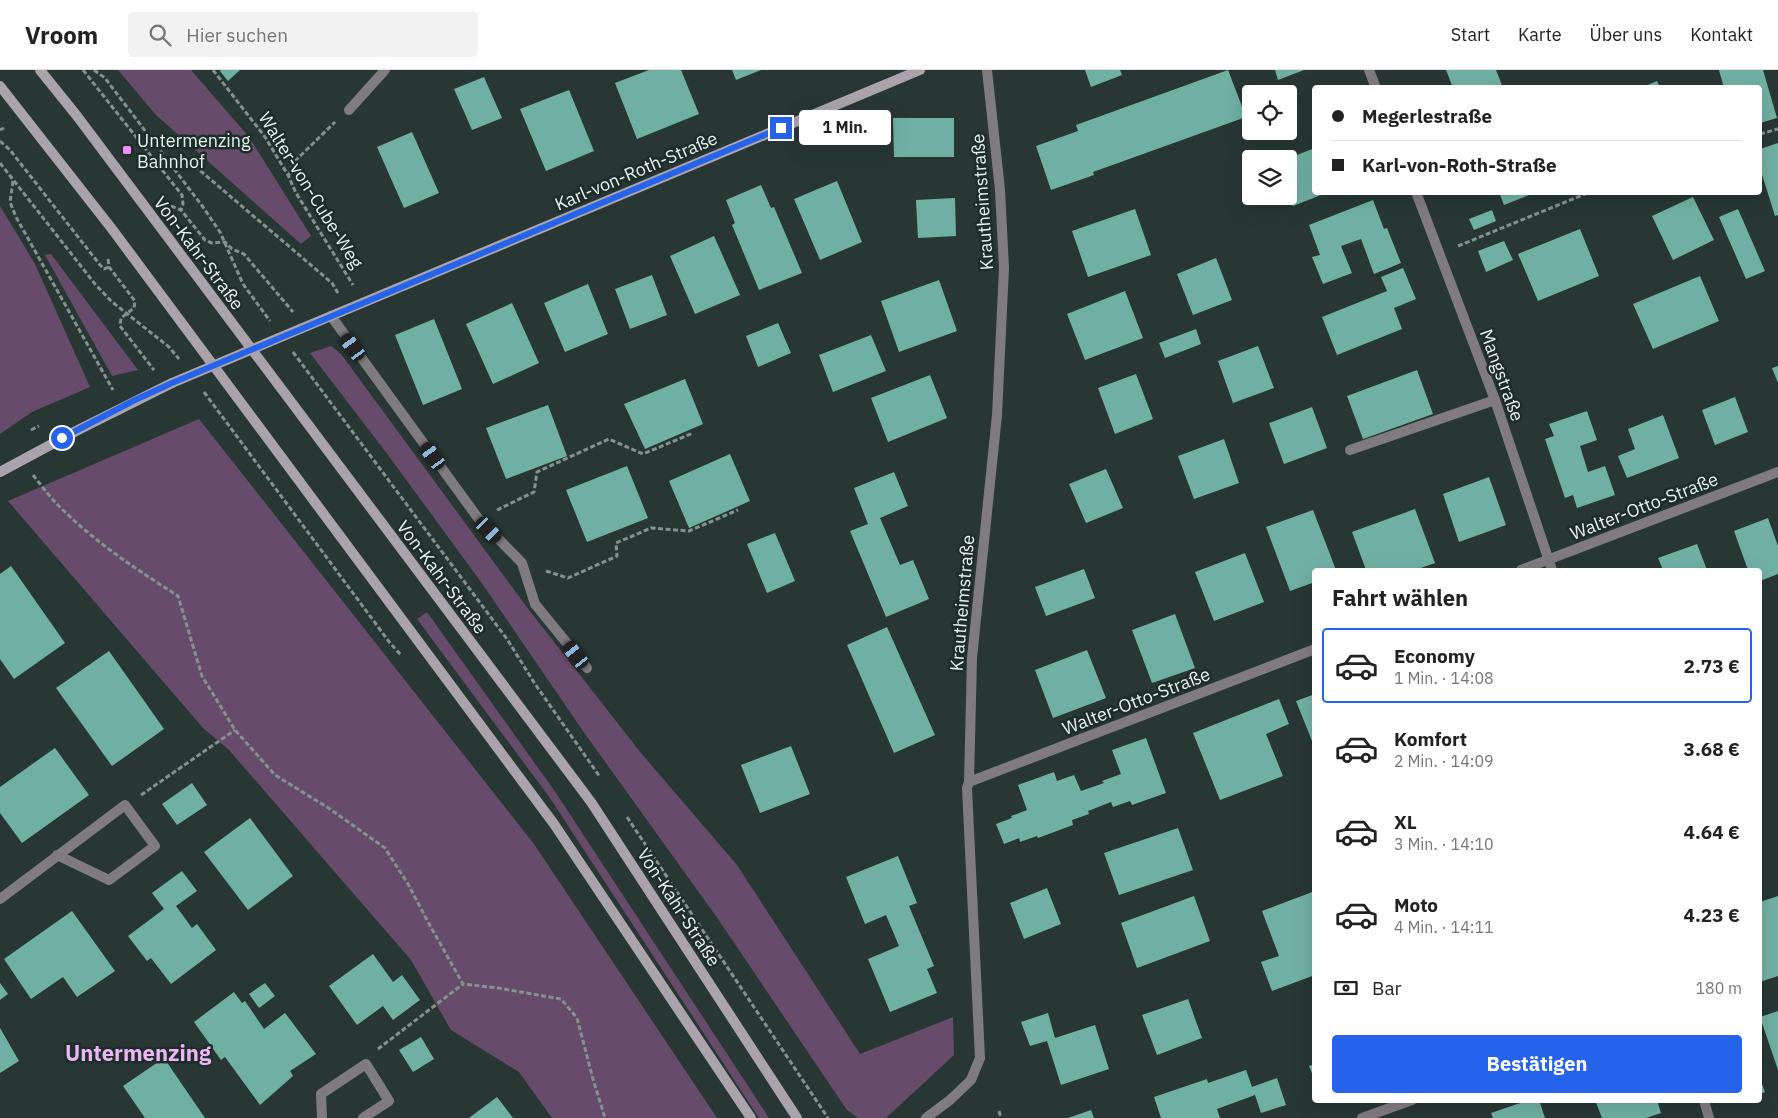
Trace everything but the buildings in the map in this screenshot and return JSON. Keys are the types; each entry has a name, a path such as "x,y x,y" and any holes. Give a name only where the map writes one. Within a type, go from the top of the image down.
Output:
{"main road":[{"name":"Von-Kahr-Straße","path":"40,70 89,132 591,802 797,1118"},
{"name":"Karl-von-Roth-Straße","path":"0,472 133,401 172,383 920,70"},
{"path":"0,86 112,229 554,824 751,1118"}],"street":[{"path":"349,110 385,70"},
{"name":"Krautheimstraße","path":"926,1118 950,1100 971,1080 980,1058 967,788 969,782 972,658 997,415 1004,268 1000,190 988,70"},
{"path":"1369,70 1375,85"},
{"name":"Mangstraße","path":"1417,195 1495,400 1551,568"},
{"path":"331,316 478,518 522,563 535,604 587,668"},
{"path":"1350,450 1495,400"},
{"name":"Walter-Otto-Straße","path":"1526,568 1778,472"},
{"name":"Walter-Otto-Straße","path":"969,782 1312,650"},
{"path":"0,899 57,855 125,805 155,846 109,880 57,855"},
{"path":"322,1118 321,1094 366,1064 389,1101 363,1118"},
{"path":"1362,1118 1404,1103"},
{"path":"1705,1103 1709,1118"}],"path":[{"path":"83,70 182,195 183,204 181,210"},
{"path":"94,70 105,78 203,207 225,242 243,284 265,314"},
{"name":"Walter-von-Cube-Weg","path":"213,70 265,137 288,175 296,193 364,302"},
{"path":"288,175 294,162 349,110"},
{"path":"1762,133 1778,129"},
{"path":"0,140 10,150 100,265 104,269 109,267 132,297 135,305 121,318 120,326 150,364"},
{"path":"168,163 176,158 190,162 332,283"},
{"path":"0,163 110,301 175,354"},
{"path":"13,180 10,190 10,202 16,217 112,388"},
{"path":"1439,254 1583,195"},
{"path":"169,205 181,210 205,240 212,243 225,242 232,249 244,254 289,307"},
{"path":"208,397 390,643 403,657"},
{"path":"478,518 534,492 537,472 609,439 643,454 692,433"},
{"path":"21,461 58,505 92,535 130,566 178,596 202,676 235,730 275,775 385,848 408,884 463,984"},
{"path":"522,563 568,578 616,556 616,543 651,528 689,531 738,510"},
{"path":"125,805 235,730"},
{"path":"366,1064 372,1053 463,984 561,999 577,1018 605,1118"},
{"path":"999,1111 1001,1118"}],"shaded area":[{"path":"118,70 191,70 249,137 311,236 301,244 156,115"},
{"path":"0,206 35,264 90,387 32,412 0,434"},
{"path":"51,254 138,370 112,376 45,255"},
{"path":"331,346 341,354 529,610 641,753 737,865 860,1054 953,1017 954,1055 886,1118 858,1118 847,1110 718,919 583,731 481,582 310,353"},
{"path":"199,419 534,844 717,1118 552,1118 519,1072 451,1030 411,960 229,750 203,728 8,501"},
{"path":"427,612 556,793 769,1118 759,1118 550,798 417,619"}],"place":[{"name":"Untermenzing Bahnhof","path":"127,150"}],"district":[{"name":"Untermenzing","path":"138,1052"}],"route":[{"path":"62,438 172,383 781,128"}]}
